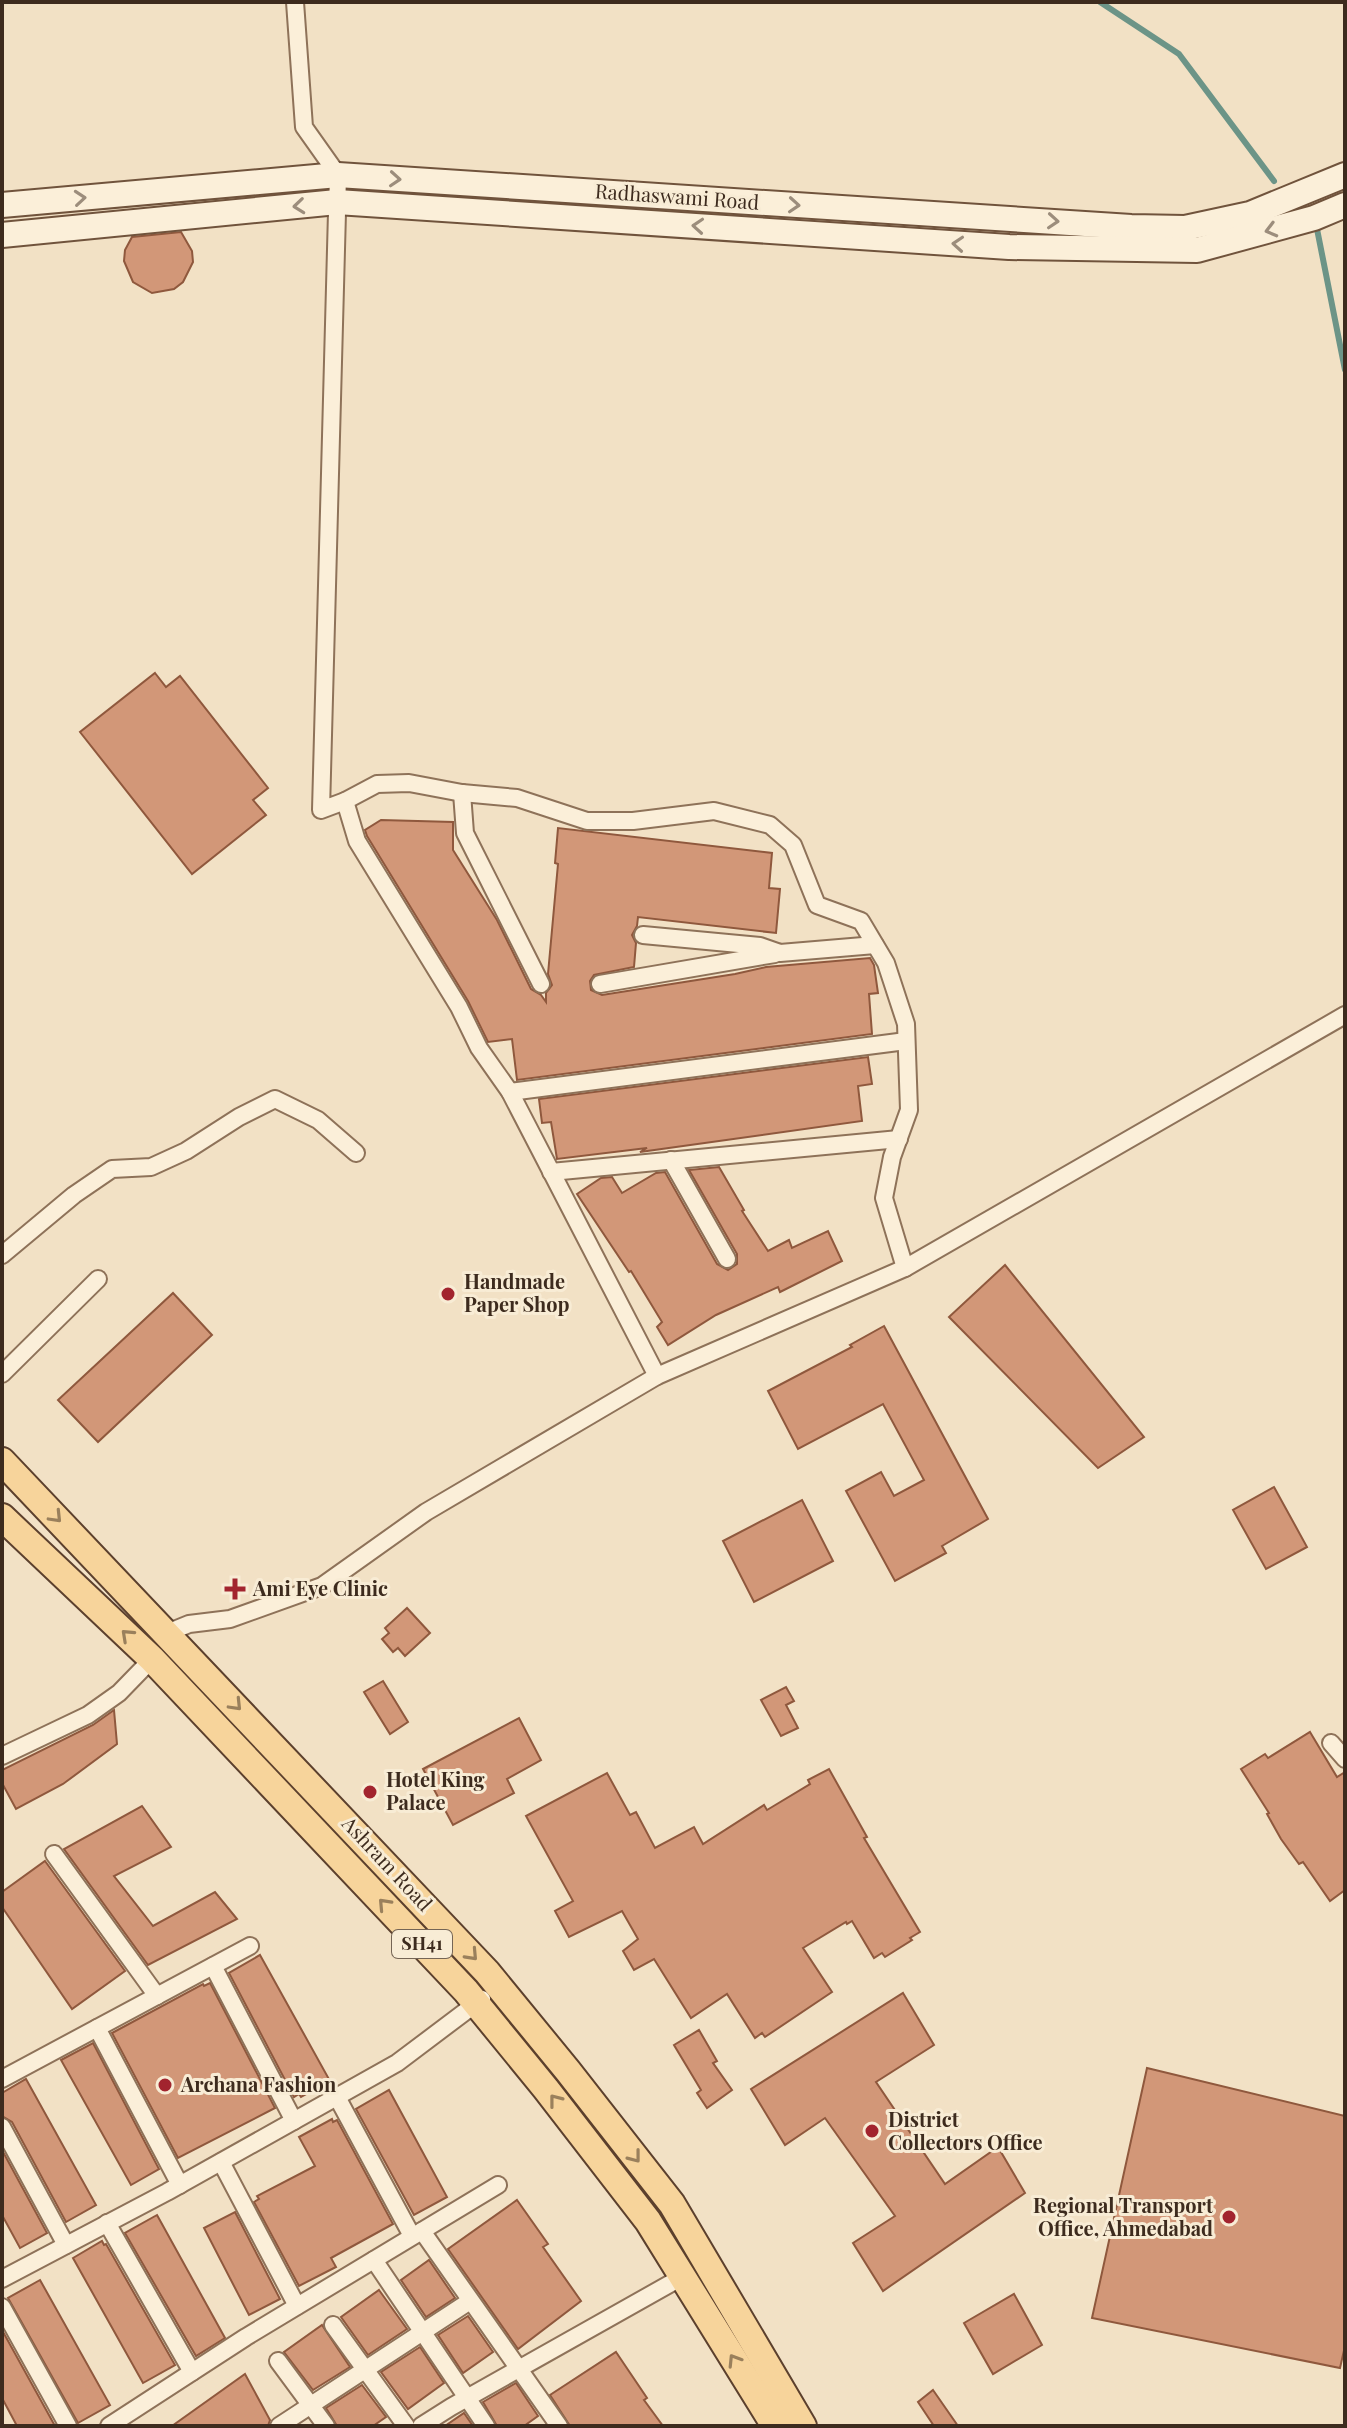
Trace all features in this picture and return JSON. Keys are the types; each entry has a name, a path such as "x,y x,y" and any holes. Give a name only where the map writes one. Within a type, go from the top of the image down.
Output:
{"main road":[{"name":"Ashram Road","path":"2,1461 498,1986 672,2204 803,2426"},
{"name":"Ashram Road","path":"2,1517 152,1659 476,2004 648,2221 775,2426"}],"street":[{"path":"295,2 304,127 338,175 321,810 377,784 409,783 462,793 517,798 587,821 633,821 714,811 770,825 793,845 817,905 861,921 886,963 906,1024 909,1110 884,1198 905,1268"},
{"name":"Radhaswami Road","path":"2,205 338,175 1185,228 1250,214 1345,175"},
{"path":"1303,193 1314,218"},
{"name":"Radhaswami Road","path":"2,235 337,202 1009,247 1197,250 1314,218 1345,205"},
{"path":"462,793 465,833 541,984"},
{"path":"345,801 357,841 459,1007 479,1048 510,1092 657,1376"},
{"path":"643,935 760,946 780,953"},
{"path":"600,984 780,953 875,945"},
{"path":"167,1633 189,1624 230,1619 322,1586 426,1512 657,1376 905,1268 1345,1015"},
{"path":"510,1092 906,1041"},
{"path":"2,1255 74,1195 112,1169 151,1167 186,1151 239,1117 275,1099 318,1120 356,1153"},
{"path":"551,1172 899,1139"},
{"path":"671,1160 727,1259"},
{"path":"2,1374 98,1279"},
{"path":"2,1756 88,1715 119,1693 152,1659"},
{"path":"1331,1743 1345,1759"},
{"path":"54,1854 157,1996"},
{"path":"2,2079 250,1946"},
{"path":"213,1966 294,2121"},
{"path":"2,2279 180,2185 397,2063 498,1986"},
{"path":"97,2028 180,2185"},
{"path":"337,2097 417,2234 520,2368 559,2426"},
{"path":"2,2127 66,2245"},
{"path":"221,2162 297,2306"},
{"path":"109,2426 297,2306 498,2185"},
{"path":"107,2223 192,2372"},
{"path":"374,2260 486,2426"},
{"path":"421,2426 682,2277"},
{"path":"279,2426 470,2301"},
{"path":"2,2307 68,2426"},
{"path":"333,2325 406,2426"},
{"path":"278,2361 326,2426"}],"building":[{"path":"181,232 192,251 193,262 183,282 174,289 152,293 133,282 124,261 125,250 132,237"},
{"path":"155,673 166,687 180,676 268,788 253,800 266,815 192,874 80,732"},
{"path":"381,820 453,822 453,850 497,920 531,989 546,1002 546,993 552,985 548,974 558,864 555,863 558,828 772,853 769,888 780,889 776,933 638,917 632,935 636,943 634,967 594,975 590,981 591,990 602,995 766,967 870,958 878,993 869,994 872,1034 517,1080 512,1039 488,1042 468,1001 367,836 365,830"},
{"path":"868,1057 872,1084 858,1086 862,1121 640,1152 647,1148 557,1159 551,1122 542,1123 539,1099"},
{"path":"719,1167 768,1251 789,1240 792,1248 828,1231 842,1261 780,1292 778,1287 716,1315 668,1345 657,1327 662,1322 577,1194 601,1178 612,1177 622,1193 656,1173 665,1172 717,1264 728,1270 737,1264 737,1254 689,1170"},
{"path":"1005,1265 1144,1437 1098,1468 949,1317"},
{"path":"173,1293 212,1335 98,1442 58,1400"},
{"path":"884,1326 988,1519 942,1546 946,1553 895,1581 846,1491 881,1472 894,1496 924,1480 883,1404 798,1449 768,1391 852,1347 850,1345"},
{"path":"1274,1487 1307,1547 1266,1569 1233,1510"},
{"path":"802,1500 833,1561 754,1602 723,1541"},
{"path":"407,1608 430,1633 405,1656 398,1648 393,1652 382,1639 389,1633 385,1628"},
{"path":"383,1681 408,1722 390,1734 364,1692"},
{"path":"786,1687 794,1701 786,1705 798,1728 781,1736 761,1700"},
{"path":"114,1710 117,1744 63,1784 16,1809 2,1783 2,1770 93,1725"},
{"path":"519,1718 541,1760 507,1779 514,1793 453,1825 423,1769"},
{"path":"1310,1732 1337,1777 1345,1772 1345,1890 1330,1901 1303,1862 1299,1864 1281,1839 1269,1813 1241,1769 1265,1754 1268,1758"},
{"path":"829,1769 867,1837 864,1838 920,1932 885,1957 882,1953 874,1958 852,1921 803,1948 832,1992 765,2037 762,2033 755,2038 727,1994 691,2018 654,1959 634,1970 623,1951 638,1939 622,1911 569,1937 555,1911 573,1901 526,1816 607,1773 630,1815 636,1812 655,1848 694,1827 703,1844 764,1805 767,1810 810,1784 808,1780"},
{"path":"142,1806 171,1847 114,1876 153,1926 215,1892 237,1919 148,1965 64,1849"},
{"path":"45,1861 125,1971 72,2009 2,1907 2,1892"},
{"path":"260,1955 330,2081 301,2097 299,2094 294,2097 229,1973"},
{"path":"210,1983 275,2108 178,2158 112,2033"},
{"name":"District Collectors Office","path":"903,1993 934,2045 876,2082 945,2184 998,2147 1025,2193 883,2291 853,2243 895,2216 825,2118 785,2145 751,2089"},
{"path":"699,2030 717,2061 713,2063 732,2090 707,2108 697,2093 701,2090 674,2045"},
{"path":"93,2043 159,2169 131,2185 61,2060"},
{"name":"Regional Transport Office, Ahmedabad","path":"1147,2068 1345,2116 1345,2346 1340,2368 1092,2318"},
{"path":"26,2079 96,2205 66,2222 12,2122 2,2116 2,2093"},
{"path":"389,2090 447,2197 414,2215 356,2109"},
{"path":"332,2119 333,2122 337,2120 393,2224 331,2258 336,2267 299,2286 254,2202 259,2199 257,2196 315,2166 299,2137"},
{"path":"2,2150 47,2233 20,2248 2,2215"},
{"path":"517,2200 548,2244 543,2247 581,2301 518,2349 448,2249"},
{"path":"235,2212 280,2299 249,2315 204,2228"},
{"path":"157,2215 225,2338 196,2356 125,2233"},
{"path":"102,2241 175,2365 143,2383 73,2258"},
{"path":"429,2260 455,2298 426,2317 401,2280"},
{"path":"40,2280 110,2405 78,2423 8,2298"},
{"path":"379,2290 407,2329 368,2355 341,2317"},
{"path":"1014,2294 1042,2345 993,2374 964,2323"},
{"path":"468,2316 493,2352 463,2373 438,2335"},
{"path":"322,2325 350,2367 313,2390 284,2352"},
{"path":"2,2330 55,2426 17,2426 2,2398"},
{"path":"420,2347 444,2383 408,2409 381,2372"},
{"path":"616,2352 663,2426 570,2426 550,2395"},
{"path":"245,2374 270,2420 268,2426 172,2426"},
{"path":"516,2383 538,2416 524,2426 497,2426 483,2402"},
{"path":"362,2385 386,2417 373,2426 337,2426 326,2408"},
{"path":"933,2390 958,2426 934,2426 918,2402"},
{"path":"464,2413 473,2426 445,2426"}],"waterway":[{"path":"1100,2 1179,54 1274,181"},
{"path":"1317,229 1345,370"}],"place":[{"name":"Handmade Paper Shop","path":"448,1294"},
{"name":"Ami Eye Clinic","path":"235,1589"},
{"name":"Hotel King Palace","path":"370,1792"},
{"name":"Archana Fashion","path":"165,2085"},
{"name":"District Collectors Office","path":"872,2131"},
{"name":"Regional Transport Office, Ahmedabad","path":"1229,2217"}]}
